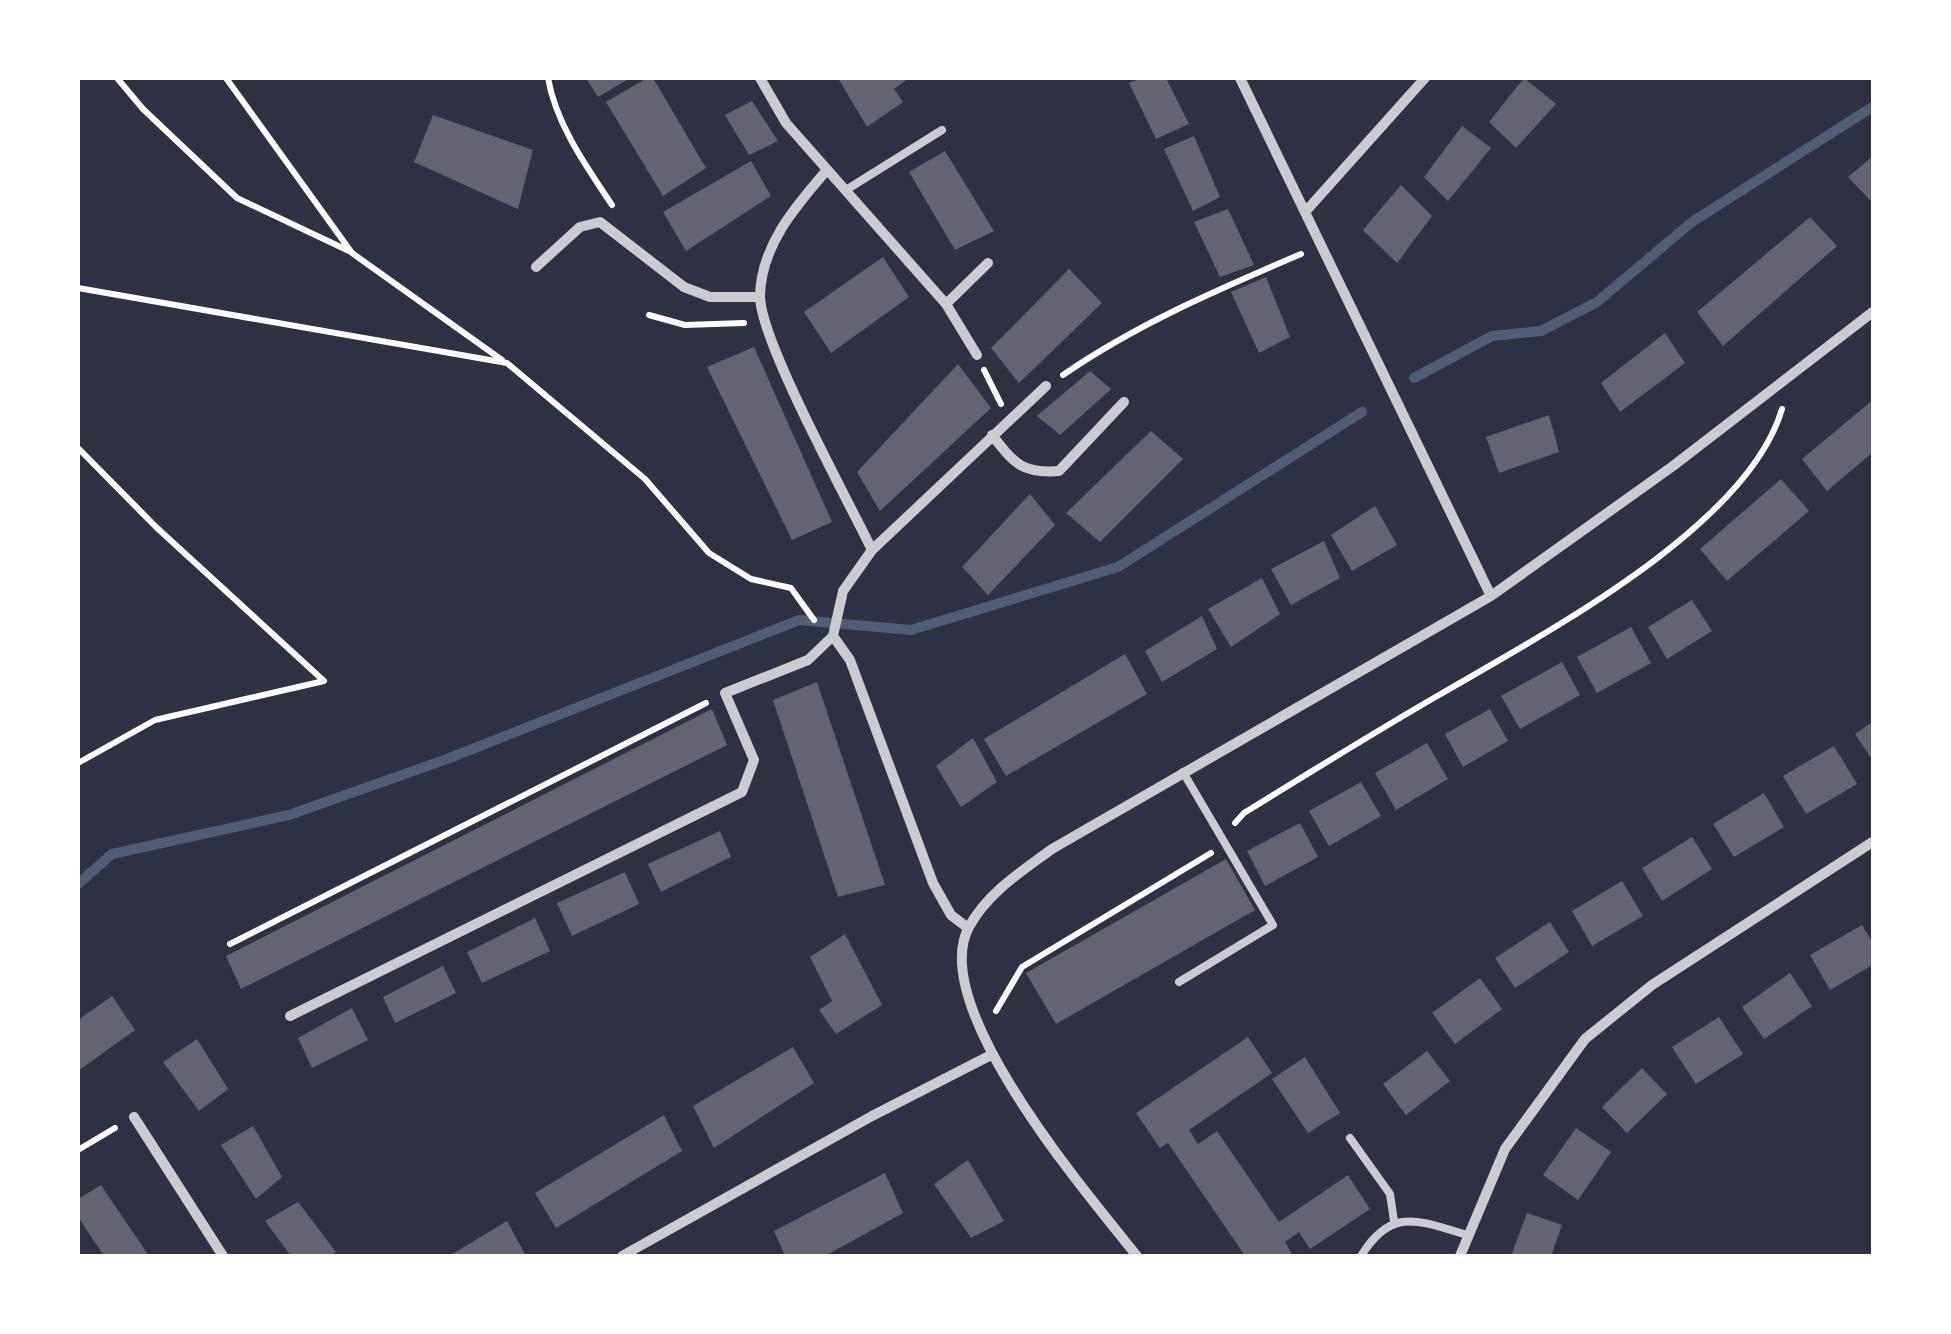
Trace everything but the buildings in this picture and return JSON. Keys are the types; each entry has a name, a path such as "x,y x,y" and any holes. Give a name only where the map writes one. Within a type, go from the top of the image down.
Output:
{"street":[{"path":"760,78 786,123 946,304 977,356"},
{"path":"1240,78 1491,596"},
{"path":"1306,211 1424,78"},
{"path":"828,170 792,210 768,254 760,297 765,322 872,550"},
{"path":"536,267 580,227 600,222 684,288 710,297 760,297"},
{"path":"946,304 988,263"},
{"path":"1137,1256 1058,1156 993,1054 968,993 962,960 968,928 1009,880 1182,772 1491,596 1874,312"},
{"path":"290,1016 742,792 754,760 725,693 808,660 833,636 841,600 872,550 1046,386"},
{"path":"992,435 1012,460 1034,473 1059,471 1124,402"},
{"path":"833,636 850,660 933,884 951,915 968,928"},
{"path":"1460,1256 1505,1149 1585,1038 1652,985 1874,841"},
{"path":"622,1256 820,1144 993,1054"},
{"path":"134,1117 223,1256"}],"lane":[{"path":"846,190 942,130"},
{"path":"1179,982 1273,925 1182,772"},
{"path":"1350,1138 1390,1194 1394,1222"},
{"path":"1361,1256 1373,1237 1394,1222 1415,1220 1468,1234"}],"path":[{"path":"117,78 143,109 237,198 352,252 507,363 645,479 709,553 752,578 790,588 821,628"},
{"path":"226,78 352,252"},
{"path":"548,78 551,96 581,158 613,207"},
{"path":"1046,386 1101,349 1199,297 1321,246"},
{"path":"78,288 507,363"},
{"path":"649,315 685,326 765,322"},
{"path":"977,356 1008,419"},
{"path":"1225,836 1244,812 1642,572 1726,494 1772,441 1792,374"},
{"path":"78,448 156,527 324,681 155,720 78,763"},
{"path":"230,944 725,693"},
{"path":"983,1032 1022,968 1206,860 1215,848"},
{"path":"78,1150 134,1117"}],"waterway":[{"path":"1414,378 1492,336 1541,331 1597,302 1692,222 1874,106"},
{"path":"78,884 112,854 289,815 447,759 799,620 911,630 1118,567 1362,412"}]}
